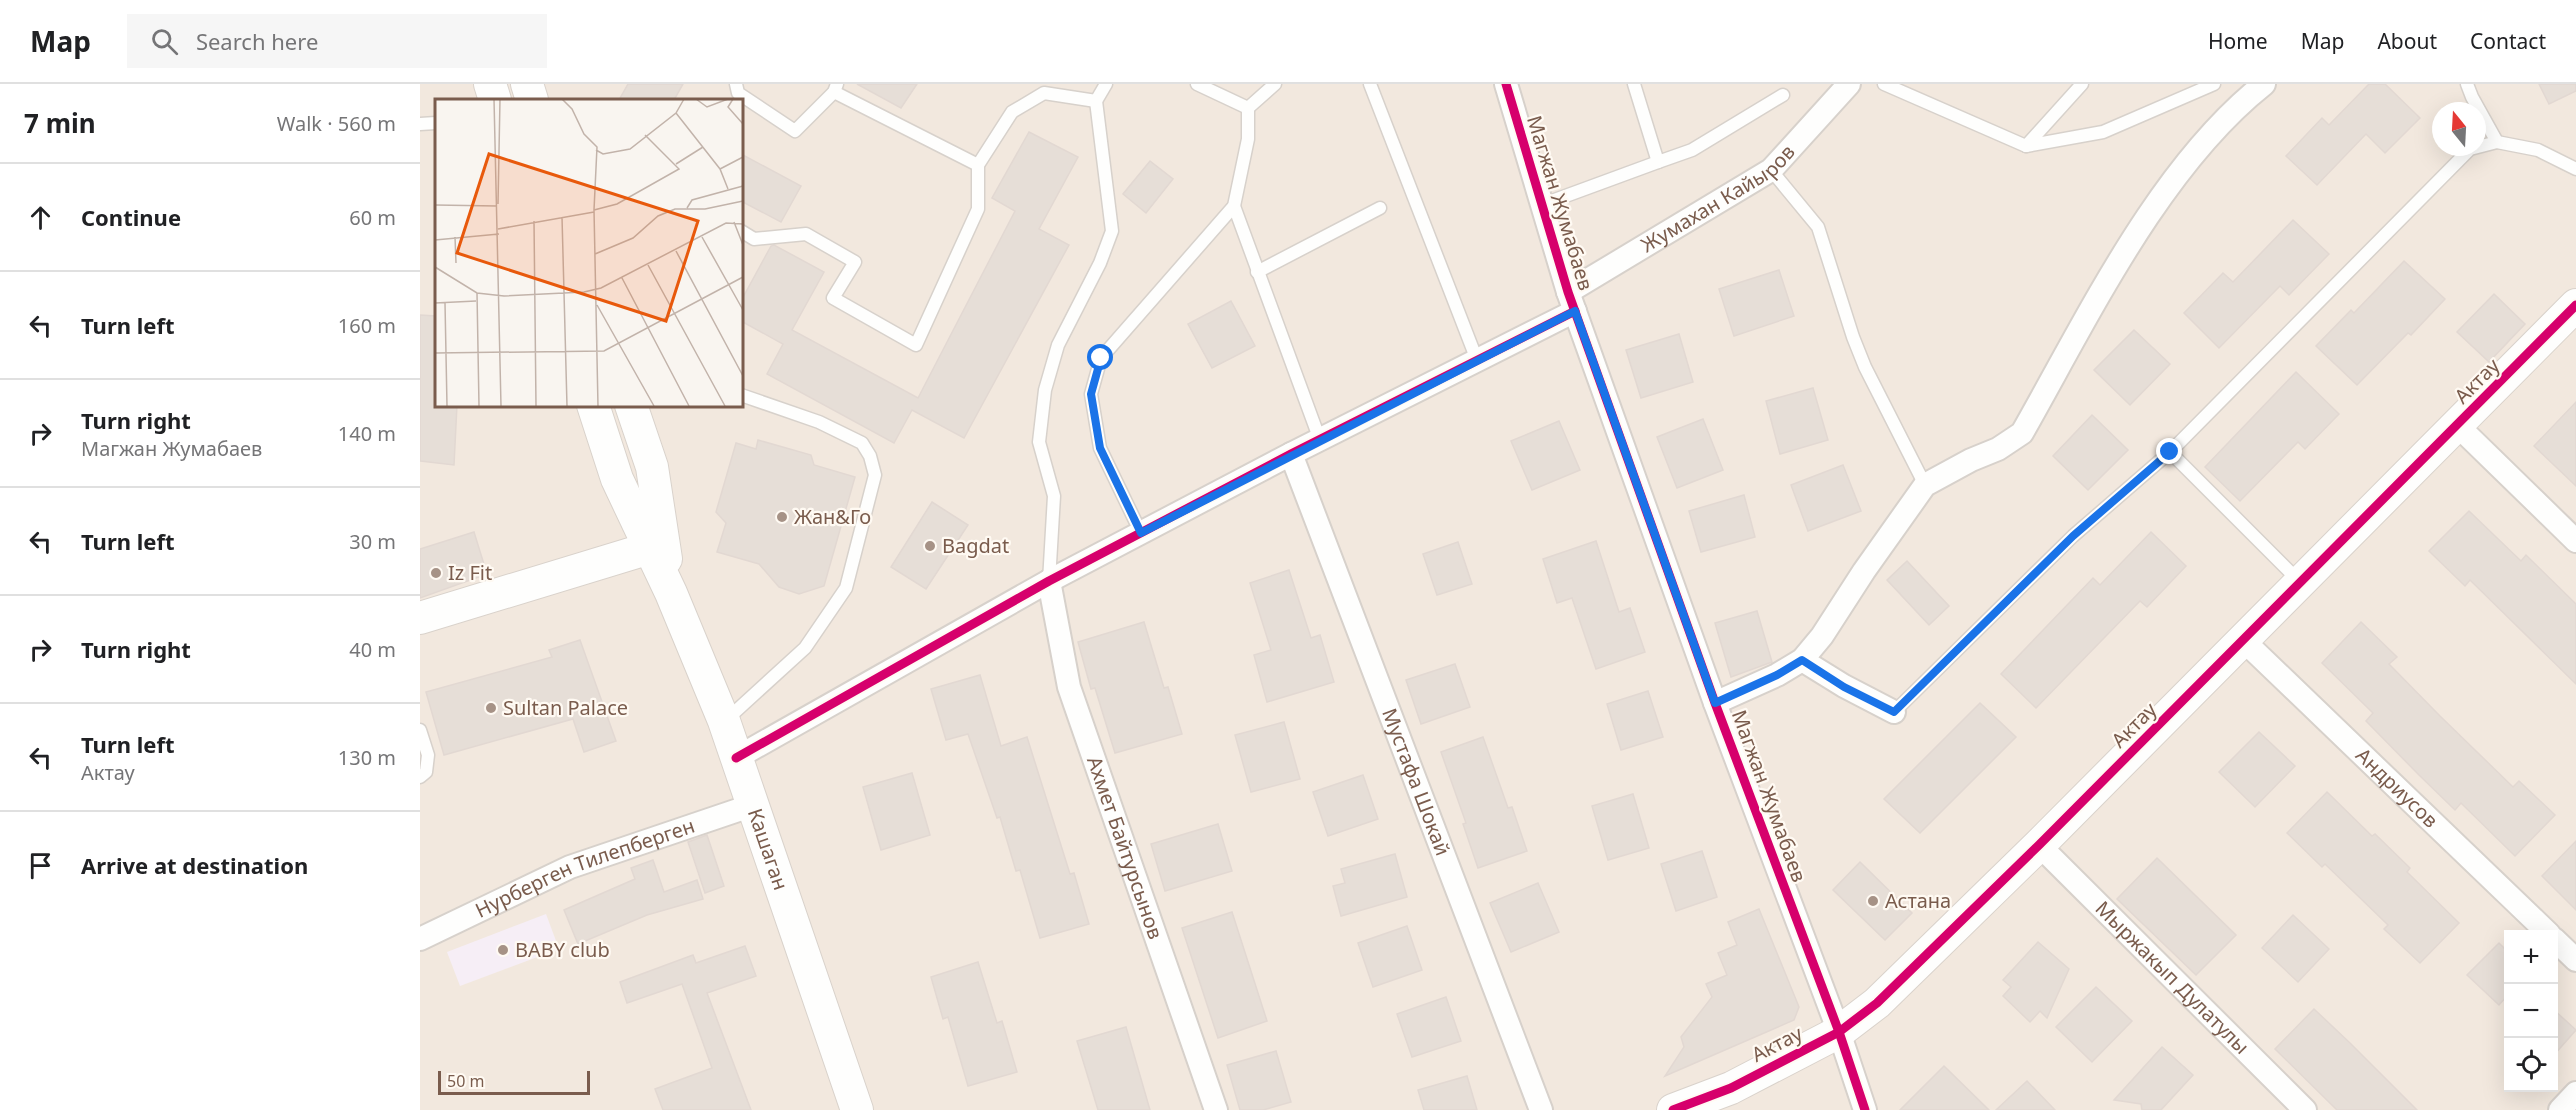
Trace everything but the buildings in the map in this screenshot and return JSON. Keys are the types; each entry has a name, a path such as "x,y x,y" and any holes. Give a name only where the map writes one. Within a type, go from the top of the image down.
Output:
{"street":[{"path":"490,84 495,99"},
{"path":"527,84 532,99"},
{"name":"Магжан Жумабаев","path":"1506,84 1572,302 1715,703 1839,1032 1865,1110"},
{"name":"Жумахан Кайыров","path":"736,758 1049,581 1291,454 1477,360 1572,302 1771,170 1849,84"},
{"path":"1715,703 1777,675 1802,660 1822,636 1864,571 1925,485 1971,460 1998,449 2022,433 2122,257 2192,154 2241,103 2264,84"},
{"name":"Актау","path":"1673,1110 1731,1088 1839,1032 1877,1003 2039,845 2576,305"},
{"path":"593,406 617,479 657,547"},
{"path":"632,406 652,467 657,547"},
{"path":"2458,426 2576,541"},
{"name":"Мустафа Шокай","path":"1291,454 1541,1110"},
{"path":"420,618 657,547"},
{"name":"Кашаган","path":"657,547 671,593 724,721 857,1110"},
{"name":"Ахмет Байтурсынов","path":"1049,581 1069,687 1216,1110"},
{"name":"Андриусов","path":"2244,640 2545,930"},
{"path":"1802,660 1844,687 1894,712"},
{"name":"Нурберген Тилепберген","path":"420,939 570,867 753,805"},
{"name":"Мыржакып Дулатулы","path":"2039,845 2305,1110"},
{"path":"2558,944 2576,960"},
{"path":"2560,1110 2576,1093"}],"lane":[{"path":"736,84 738,93 795,131 835,88 978,165"},
{"path":"1049,581 1054,496 1038,442 1045,390 1058,345 1100,263 1112,231 1096,101 1106,84"},
{"path":"1197,84 1248,108"},
{"path":"1141,533 1100,448 1091,394 1101,358 1234,206 1248,139 1248,108 1275,84"},
{"path":"1370,84 1477,360"},
{"path":"1634,84 1658,162"},
{"path":"1884,84 2026,146 2103,132 2214,84"},
{"path":"2026,146 2082,84"},
{"path":"2467,84 2497,142"},
{"path":"742,232 754,239 806,234 855,262 833,298 916,345 978,209 978,165 1012,112 1044,93 1096,101"},
{"path":"1541,205 1692,150 1783,95"},
{"path":"420,124 435,123"},
{"path":"1894,712 2073,536 2170,452 2470,149 2497,142 2538,150 2576,169"},
{"path":"1771,170 1818,227 1853,337 1865,367 1925,485"},
{"path":"1234,206 1320,440"},
{"path":"1257,272 1380,208"},
{"path":"724,721 805,648 846,588 875,475 870,456 862,443 819,422 742,395"},
{"path":"2170,452 2301,583"},
{"path":"420,730 428,755 426,772 420,777"}],"shaded area":[{"path":"420,84 2576,84 2576,1110 420,1110"},
{"name":"BABY club","path":"546,914 559,949 460,986 447,952"}],"cycle path":[{"path":"1506,84 1568,292 1715,703 1839,1032 1865,1110"},
{"path":"1673,1110 1731,1088 1839,1032 1877,1003 2039,845 2576,305"},
{"path":"736,758 1049,581 1291,454 1575,311"}],"place":[{"name":"Жан&Го","path":"782,517"},
{"name":"Bagdat","path":"930,546"},
{"name":"Iz Fit","path":"436,573"},
{"name":"Sultan Palace","path":"491,708"},
{"name":"Астана","path":"1873,901"},
{"name":"BABY club","path":"503,950"}],"route":[{"path":"1101,358 1091,394 1100,448 1141,533 1291,454 1575,311 1715,703 1777,675 1802,660 1844,687 1894,712 2073,536 2170,452"}]}
